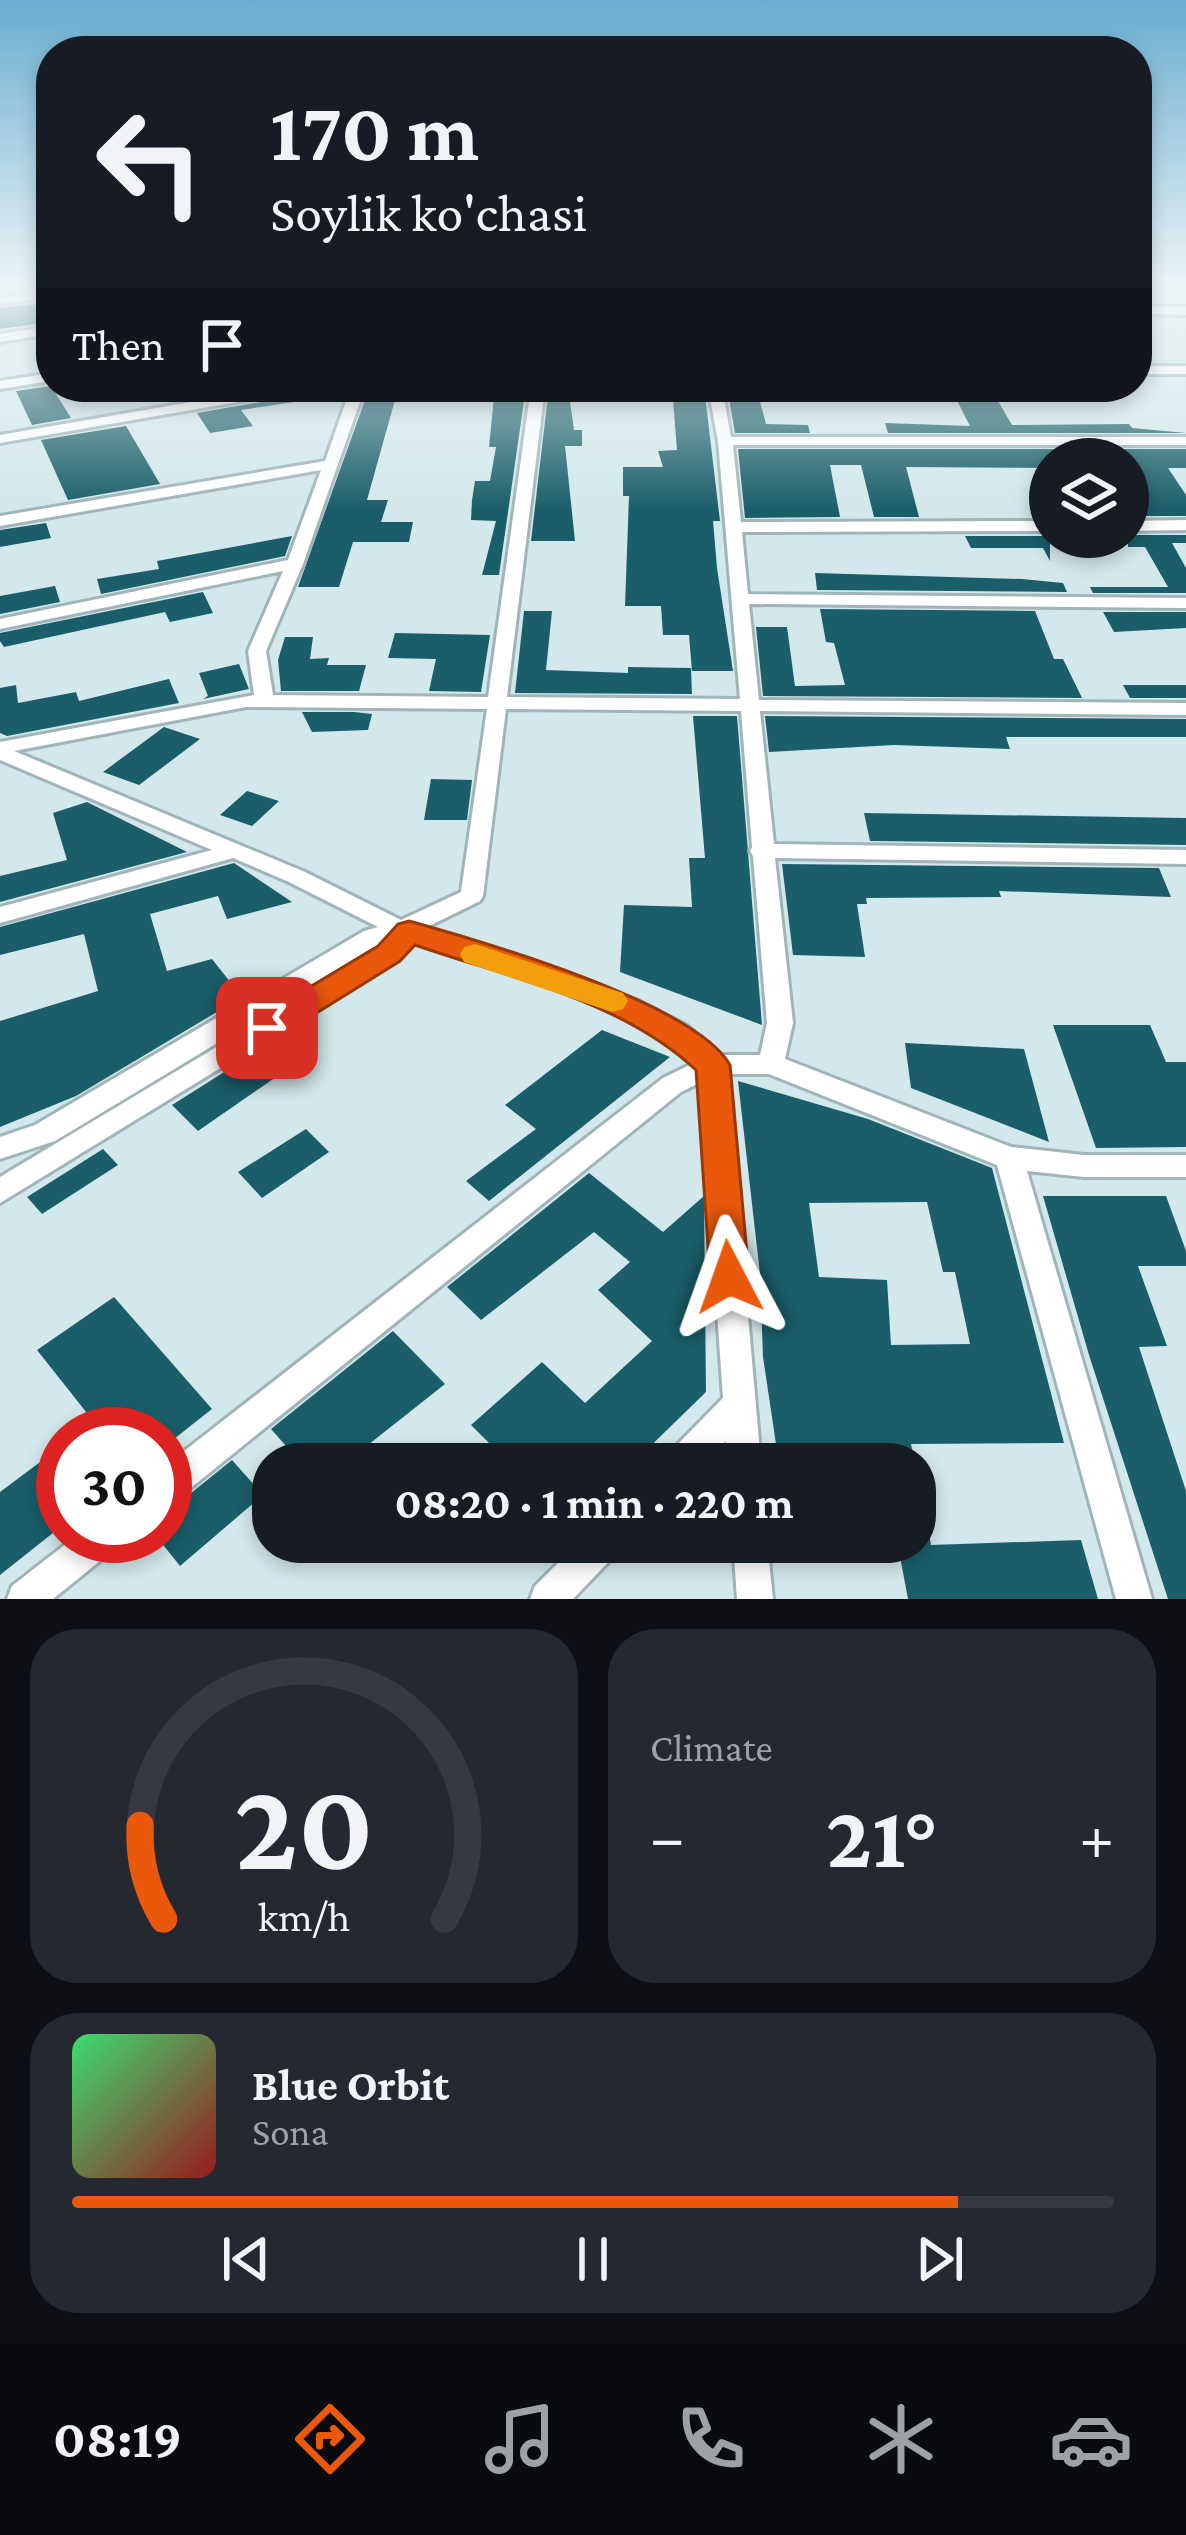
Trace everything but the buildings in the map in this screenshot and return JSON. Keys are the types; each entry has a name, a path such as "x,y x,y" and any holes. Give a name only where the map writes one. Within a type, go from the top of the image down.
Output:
{"street":[{"path":"1152,370 1186,370"},
{"path":"0,386 36,380"},
{"path":"0,439 213,402"},
{"path":"265,701 256,651 295,564 353,402"},
{"path":"0,1191 54,1143 389,954 404,930 472,896 536,402"},
{"path":"718,402 780,1023 771,1064"},
{"path":"725,441 1186,441"},
{"path":"0,521 331,464"},
{"path":"1149,526 1186,525"},
{"path":"732,527 1029,526"},
{"path":"0,623 295,564"},
{"path":"741,599 1186,603"},
{"path":"0,751 265,701 749,709 1186,709"},
{"path":"0,751 404,930 627,1006 678,1033 713,1065 743,1443"},
{"path":"0,915 234,851"},
{"path":"761,851 1186,856"},
{"path":"192,1466 672,1085 713,1065 771,1064 1009,1158 1084,1166 1186,1166"},
{"path":"0,1148 54,1143"},
{"path":"1009,1158 1134,1599"},
{"path":"702,1443 740,1404"},
{"path":"25,1599 70,1563"},
{"path":"548,1599 583,1563"},
{"path":"752,1563 755,1599"}],"waterway":[{"path":"212,1050 376,948"}],"slow traffic":[{"path":"475,954 612,1001"}],"route":[{"path":"267,1028 389,954 409,932 627,1006 678,1033 713,1065 729,1277"}]}
